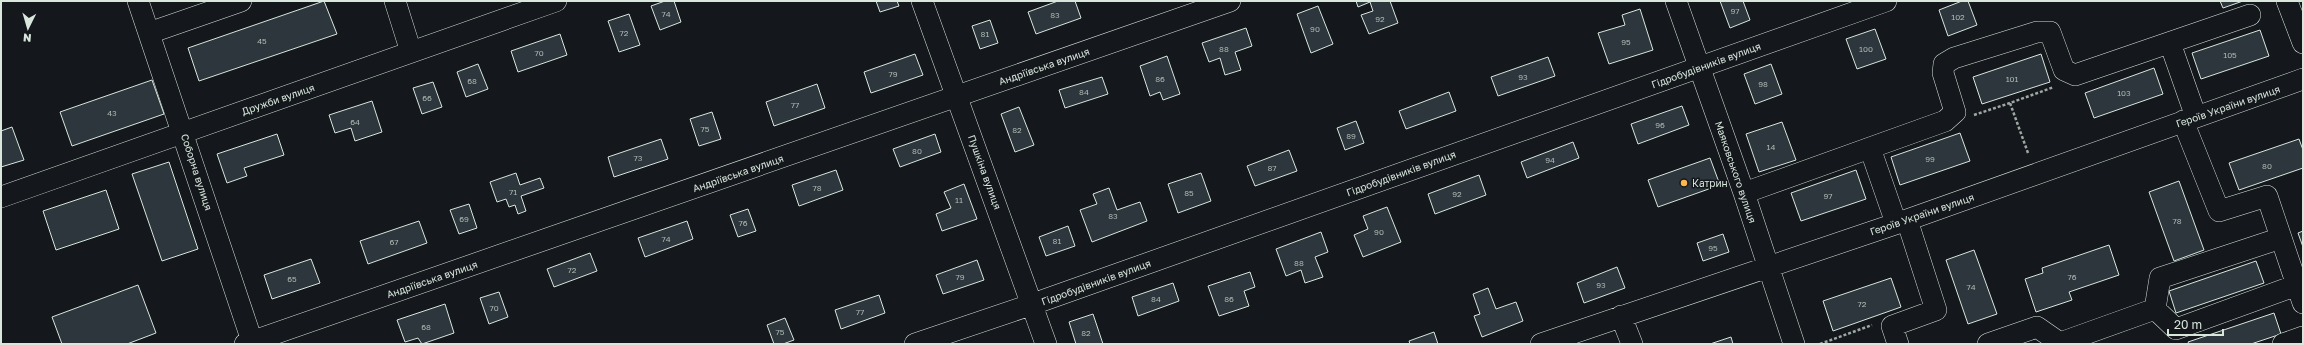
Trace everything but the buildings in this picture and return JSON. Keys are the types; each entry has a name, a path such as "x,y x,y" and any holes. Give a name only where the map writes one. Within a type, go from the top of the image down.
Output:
{"street":[{"name":"Соборна вулиця","path":"138,1 184,132 250,343"},
{"path":"149,33 241,1"},
{"path":"395,1 411,52"},
{"name":"Дружби вулиця","path":"1,197 556,1"},
{"name":"Пушкіна вулиця","path":"922,1 1033,304 1046,344"},
{"name":"Андріївська вулиця","path":"250,343 1230,1"},
{"name":"Маяковського вулиця","path":"1676,1 1744,193 1794,344"},
{"name":"Гідробудівників вулиця","path":"915,344 1033,304 1886,1"},
{"path":"2287,1 2303,43"},
{"path":"1744,193 1945,121 1955,112 1943,73 1944,64 1954,58 2037,32 2050,32 2064,70 2074,75 2170,44 2250,14"},
{"path":"2155,309 2176,329 2300,294 2267,196 2219,211 2189,119 2170,44"},
{"name":"Героїв України вулиця","path":"1540,344 1902,221 2303,79"},
{"path":"1870,148 1902,221 1936,310 1895,335"},
{"path":"2155,309 2160,278 2281,238"},
{"path":"1988,344 2036,327 2060,343 2155,309"},
{"path":"1621,316 1632,344"},
{"path":"2283,344 2303,337"}],"path":[{"path":"1955,112 1971,116 2010,103 2059,85 2067,71"},
{"path":"2010,103 2028,153"},
{"path":"1820,344 1877,324 1895,335"}],"place":[{"name":"Катрин","path":"1684,183"}]}
